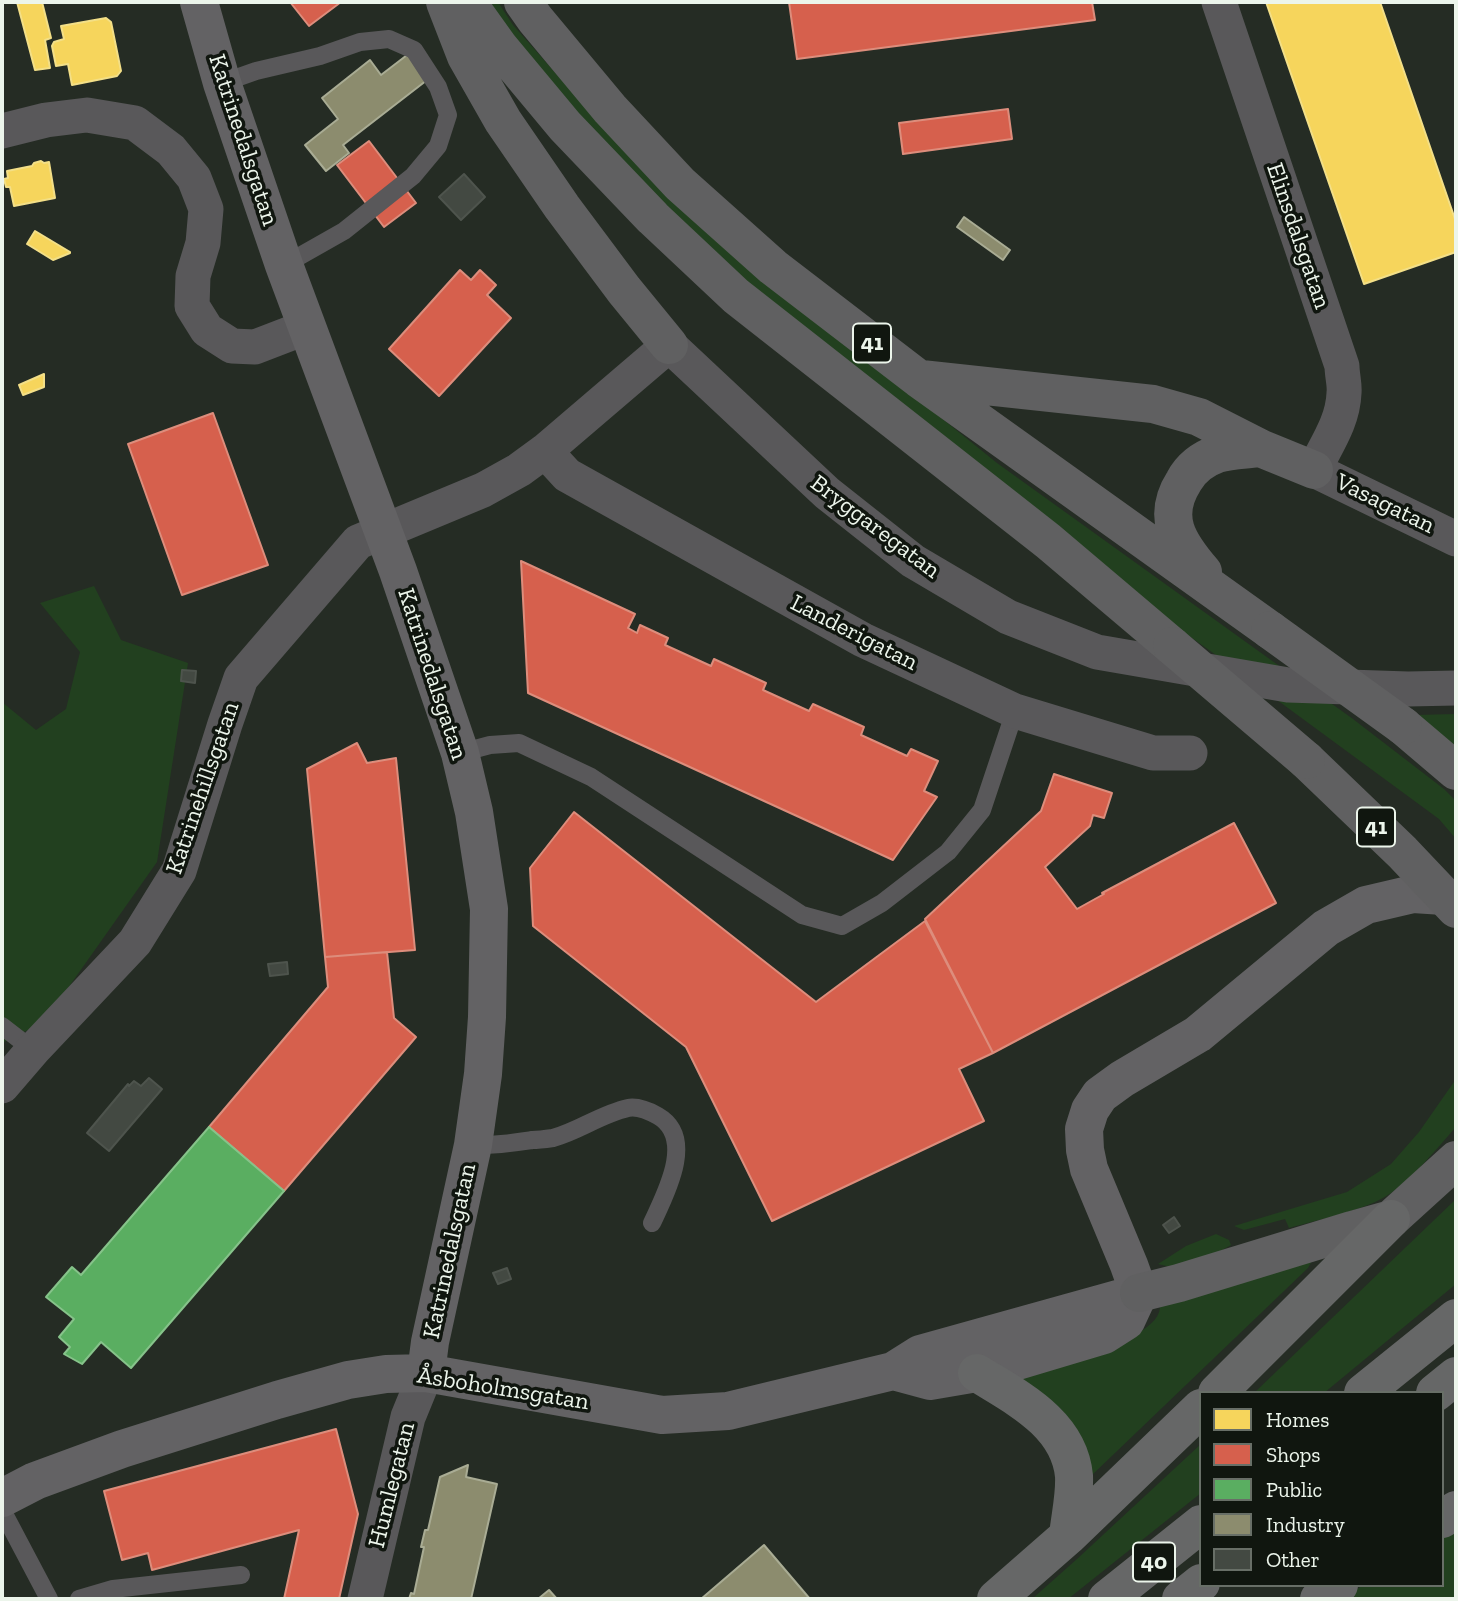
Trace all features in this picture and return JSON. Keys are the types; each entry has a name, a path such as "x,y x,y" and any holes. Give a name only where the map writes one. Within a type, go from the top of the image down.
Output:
{"highway":[{"path":"1219,1391 1391,1219"},
{"path":"1365,1391 1456,1318"},
{"path":"977,1373 1024,1403 1058,1433 1074,1475 1068,1536"},
{"path":"1437,1391 1456,1376"},
{"path":"996,1599 1068,1536 1199,1410"},
{"name":"40","path":"1107,1599 1199,1526"},
{"name":"40","path":"1181,1599 1199,1585"},
{"path":"1319,1599 1336,1587"}],"main road":[{"path":"445,2 466,56 503,121 585,238 669,345"},
{"name":"41","path":"467,2 500,48 565,126 653,218 736,296 1048,541 1306,760 1402,852 1450,903"},
{"name":"41","path":"523,2 534,19 610,109 680,184 773,267 919,379 1404,726 1456,771"},
{"path":"919,379 1153,404 1199,417 1260,449 1314,470"},
{"path":"1225,598 1182,545 1174,527 1172,506 1187,475 1201,462 1218,454 1260,449"},
{"path":"1139,1293 1391,1219 1456,1160"}],"street":[{"name":"Katrinedalsgatan","path":"199,2 222,83 284,265 384,532 460,753 474,812 489,909 487,1017 473,1145 430,1342 426,1373"},
{"name":"Elinsdalsgatan","path":"1219,2 1342,366 1344,394 1337,427 1314,470"},
{"path":"2,131 46,120 87,115 135,123 171,150 194,178 206,209 203,243 193,276 192,306 207,330 232,346 255,347 307,327"},
{"path":"384,532 483,490 519,470 669,345"},
{"name":"Bryggaregatan","path":"669,345 827,493 913,561 1008,617 1097,652 1288,685 1456,688"},
{"name":"Landerigatan","path":"545,451 567,475 863,640 1015,711 1153,753 1190,753"},
{"name":"Vasagatan","path":"1314,470 1456,539"},
{"name":"Katrinehillsgatan","path":"2,1086 135,942 179,871 241,678 358,542 384,532"},
{"path":"1139,1293 1089,1169 1085,1150 1084,1129 1090,1110 1100,1095 1198,1034 1326,928 1366,905 1413,894 1450,903"},
{"name":"Åsboholmsgatan","path":"2,1498 35,1481 122,1449 348,1380 386,1374 426,1373 662,1415 728,1411 893,1371 920,1354 1139,1293"},
{"name":"Åsboholmsgatan","path":"893,1371 930,1381 977,1373 1104,1335 1126,1321 1139,1293"},
{"name":"Humlegatan","path":"365,1599 408,1417 426,1373"}],"lane":[{"path":"222,83 256,71 320,57 360,42 389,39 414,50 438,87 448,115 438,146 413,176 344,231 284,265"},
{"path":"460,753 519,743 591,777 802,915 842,926 882,903 948,852 982,810 1015,711"},
{"path":"2,1026 33,1050"},
{"path":"473,1145 492,1146 554,1138 631,1107 648,1110 664,1120 675,1136 676,1150 671,1180 652,1223"},
{"path":"2,1510 49,1599"},
{"path":"79,1599 113,1589 241,1575"}],"green space":[{"path":"481,2 498,2 513,25 575,95 840,336 997,463 1353,719 1444,789 1456,801 1456,839 1439,819 1059,544 796,326 609,154"},
{"path":"94,586 121,640 188,663 157,862 44,1022 2,1043 2,702 36,730 66,709 80,652 40,603"},
{"path":"1456,714 1456,749 1414,715"},
{"path":"1456,1079 1456,1127 1416,1171 1391,1193 1355,1210 1289,1228 1285,1219 1244,1230 1234,1226 1347,1192 1391,1164 1419,1132"},
{"path":"1456,1199 1456,1284 1326,1391 1256,1391"},
{"path":"1216,1234 1229,1240 1231,1245 1194,1266 1179,1269 1158,1264 1186,1246"},
{"path":"1313,1259 1308,1268 1091,1476 1011,1375 1137,1334 1157,1317 1160,1301"},
{"path":"1199,1446 1199,1495 1068,1599 1032,1599"},
{"path":"1456,1530 1456,1599 1342,1599 1360,1587 1444,1587 1444,1537"}],"building: Homes":[{"path":"17,2 42,2 51,38 45,40 50,68 35,70"},
{"path":"1266,2 1380,2 1456,222 1456,252 1364,284"},
{"path":"106,18 111,22 121,71 117,76 72,85 68,64 56,66 52,46 54,42 64,39 61,26"},
{"path":"41,161 49,162 55,198 14,206 10,187 6,187 4,179 8,178 7,171 32,166"},
{"path":"35,231 70,253 53,260 27,244"},
{"path":"44,374 44,387 23,395 19,385"}],"building: Shops":[{"path":"290,2 341,2 309,26"},
{"path":"789,2 1092,2 1095,20 797,59"},
{"path":"1008,109 1012,139 903,154 899,123"},
{"path":"369,141 416,203 384,227 337,165"},
{"path":"460,270 471,280 480,270 496,285 487,295 511,318 439,396 389,349"},
{"path":"213,413 268,565 182,595 128,444"},
{"path":"521,561 635,614 628,628 637,633 640,625 668,638 665,645 711,666 714,659 766,683 763,690 809,711 813,704 864,727 861,735 907,756 911,749 938,761 924,791 937,797 893,860 528,693"},
{"path":"357,743 367,763 396,758 415,950 325,957 307,769"},
{"path":"1054,774 1112,793 1104,818 1093,815 1090,826 1045,867 1077,909 1234,823 1276,903 993,1053 925,919 1041,811"},
{"path":"574,812 816,1002 925,921 993,1053 959,1069 984,1121 772,1221 686,1047 533,926 530,868"},
{"path":"387,952 394,1018 416,1037 284,1191 209,1127 328,987 325,957"},
{"path":"336,1429 358,1514 339,1599 284,1599 299,1530 152,1570 148,1553 122,1560 104,1491"}],"building: Public":[{"path":"209,1127 284,1191 131,1368 101,1342 82,1364 64,1354 70,1347 59,1337 74,1319 46,1297 72,1267 81,1275"}],"building: Industry":[{"path":"411,52 431,77 343,145 349,153 326,171 305,145 338,119 322,98 370,60 381,75"},
{"path":"964,217 1010,250 1003,260 957,227"},
{"path":"468,1465 466,1477 497,1484 471,1599 409,1599 411,1593 414,1594 424,1547 421,1547 425,1530 428,1530 440,1477"},
{"path":"764,1545 810,1599 701,1599"},
{"path":"549,1590 557,1599 538,1599"}],"building: Other":[{"path":"464,174 485,197 461,220 439,197"},
{"path":"182,670 196,671 195,683 181,681"},
{"path":"287,962 288,974 270,976 268,964"},
{"path":"149,1078 162,1089 109,1151 87,1133 128,1084 129,1086 134,1081 141,1086"},
{"path":"1174,1217 1180,1226 1169,1233 1163,1225"},
{"path":"507,1268 511,1279 498,1284 493,1273"}]}
